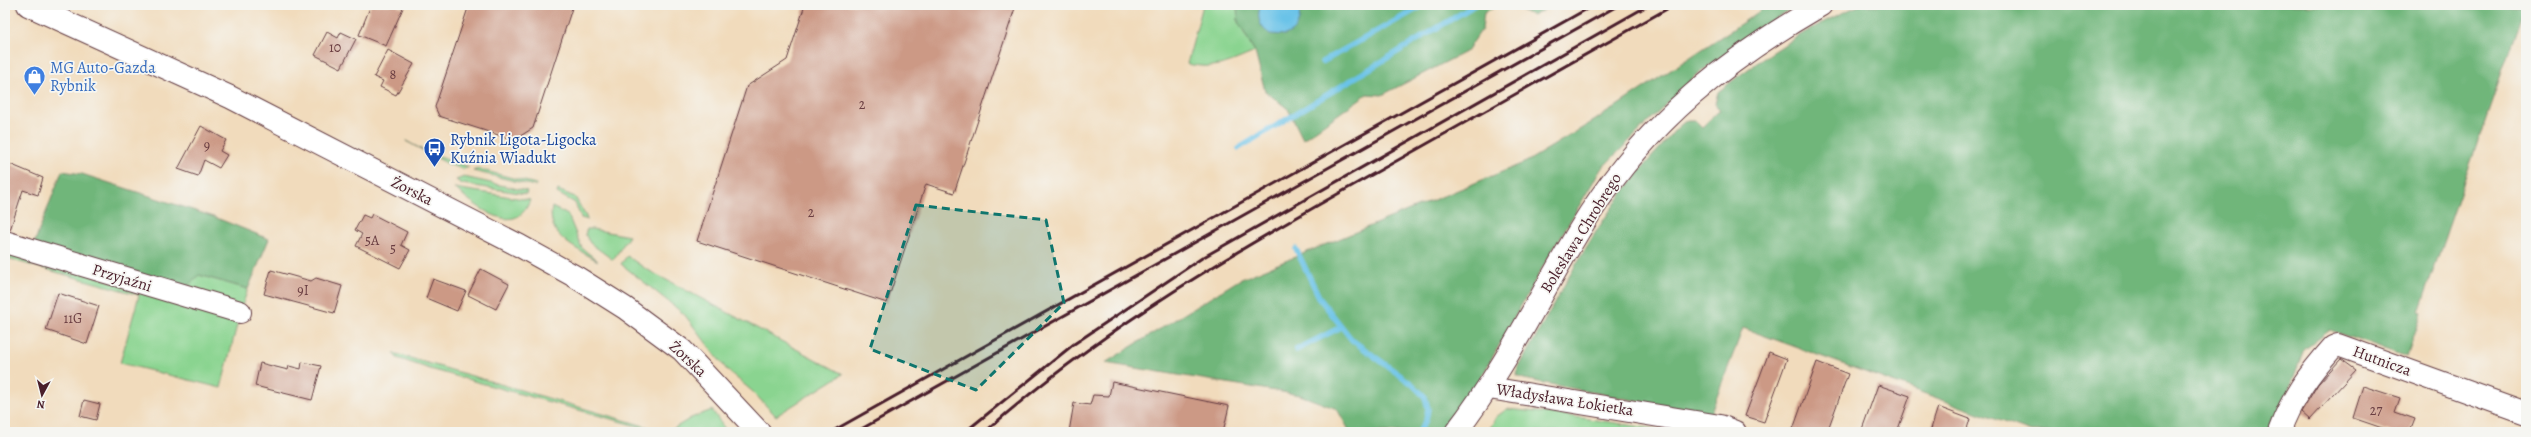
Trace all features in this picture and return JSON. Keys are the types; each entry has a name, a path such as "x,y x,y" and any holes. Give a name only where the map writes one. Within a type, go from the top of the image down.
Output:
{"street":[{"name":"Żorska","path":"28,5 230,97 514,242 576,277 625,308 682,350 756,429"},
{"name":"Bolesława Chrobrego","path":"1456,432 1486,393 1577,234 1605,191 1637,150 1672,113 1722,69 1766,38 1821,5"},
{"name":"Przyjaźni","path":"5,242 240,312"},
{"name":"Hutnicza","path":"2278,432 2285,415 2309,373 2333,347 2338,345 2526,413"},
{"name":"Bolesława Chrobrego","path":"1471,432 1486,393"},
{"name":"Władysława Łokietka","path":"1486,393 1720,426 1735,432"}],"highlighted area":[{"path":"916,205 1046,220 1064,303 976,390 870,349"}],"green space":[{"path":"1203,5 1237,5 1238,22 1255,52 1215,66 1197,66 1187,64"},
{"path":"1237,5 1497,5 1484,13 1482,29 1467,51 1382,95 1367,94 1303,139 1288,109 1265,91 1255,52 1238,22"},
{"path":"1512,5 1552,5 1533,16"},
{"path":"1769,5 1796,5 1696,75 1601,169 1538,275 1476,387 1447,432 1350,432 1337,409 1300,395 1105,363 1239,280 1526,162 1597,119"},
{"path":"1860,5 2525,5 2419,312 2422,313 2407,357 2330,330 2304,350 2273,432 2031,432 1743,328 1710,415 1524,379 1517,376 1518,369 1549,312 1599,227 1637,174 1675,130 1686,121 1696,121 1702,127 1720,110 1715,104 1718,92 1751,67 1786,44 1822,23"},
{"path":"428,153 469,167 464,169 450,165"},
{"path":"478,169 536,184 535,186 473,171"},
{"path":"62,171 82,174 214,217 269,239 248,289 199,275 183,291 33,246"},
{"path":"464,177 527,191 526,194 462,184 456,180"},
{"path":"454,188 530,200 523,212 514,218 504,218 493,215 482,209"},
{"path":"558,190 575,197 588,220 581,218 575,203 557,193"},
{"path":"552,207 568,215 582,248 598,261 572,246 558,234 551,217"},
{"path":"587,229 629,236 613,260 590,243 585,234"},
{"path":"5,248 238,321 221,388 120,363 139,295 5,258"},
{"path":"627,256 646,269 843,374 776,416 752,391 727,370 684,314 621,264"},
{"path":"199,275 248,289 242,306 183,291"},
{"path":"393,353 665,432 648,432 640,427 430,369 397,358"},
{"path":"1507,409 1556,414 1676,432 1488,432 1496,417"},
{"path":"712,410 727,432 668,432 691,418"}],"water":[{"path":"1261,5 1297,5 1299,10 1299,19 1296,27 1285,35 1270,34 1261,25 1259,13"}],"building":[{"path":"371,5 395,5 403,8 386,46 359,35"},
{"path":"469,5 573,5 533,128 514,140 439,116 435,107"},
{"path":"805,5 1016,5 954,193 926,184 887,303 697,241 747,86 787,60"},
{"path":"327,32 338,38 341,32 356,39 341,68 315,55"},
{"path":"388,50 414,64 396,95 380,87 383,81 374,77"},
{"path":"201,126 226,140 220,151 227,155 219,168 204,160 198,176 178,169"},
{"path":"5,162 43,178 38,195 23,190 10,230 5,230"},
{"path":"372,214 407,232 401,245 410,250 400,268 356,246 362,234 355,230 363,215 370,218"},
{"path":"481,269 509,284 496,309 468,295"},
{"path":"271,270 311,281 316,278 342,286 334,313 264,294"},
{"path":"433,279 466,291 457,311 426,298"},
{"path":"58,293 99,306 87,344 46,330"},
{"path":"1769,352 1787,359 1764,422 1745,416"},
{"path":"2341,359 2356,370 2310,420 2301,412 2318,384"},
{"path":"302,362 321,366 312,400 255,386 260,363 288,370 289,366 301,369"},
{"path":"1817,362 1848,374 1827,432 1792,432"},
{"path":"1112,382 1229,406 1223,432 1069,432 1074,403 1090,405 1093,395 1109,396"},
{"path":"1878,385 1910,396 1897,432 1861,432"},
{"path":"2363,386 2400,398 2395,412 2415,419 2410,432 2394,432 2353,418"},
{"path":"84,400 100,404 96,420 80,416"},
{"path":"1938,407 1970,419 1966,432 1930,432"}],"waterway":[{"path":"1322,62 1424,5"},
{"path":"1239,148 1475,5"},
{"path":"1296,249 1320,299 1352,340 1412,384 1425,397 1428,409 1426,420 1419,432"},
{"path":"1296,350 1341,327"}],"railway":[{"path":"831,432 1594,5"},
{"path":"856,432 1619,5"},
{"path":"965,432 1074,344 1202,258 1649,5"},
{"path":"985,432 1076,358 1124,324 1223,261 1324,202 1674,5"}],"place":[{"name":"MG Auto-Gazda Rybnik","path":"35,96"},
{"name":"Rybnik Ligota-Ligocka Kuźnia Wiadukt","path":"434,168"}]}
